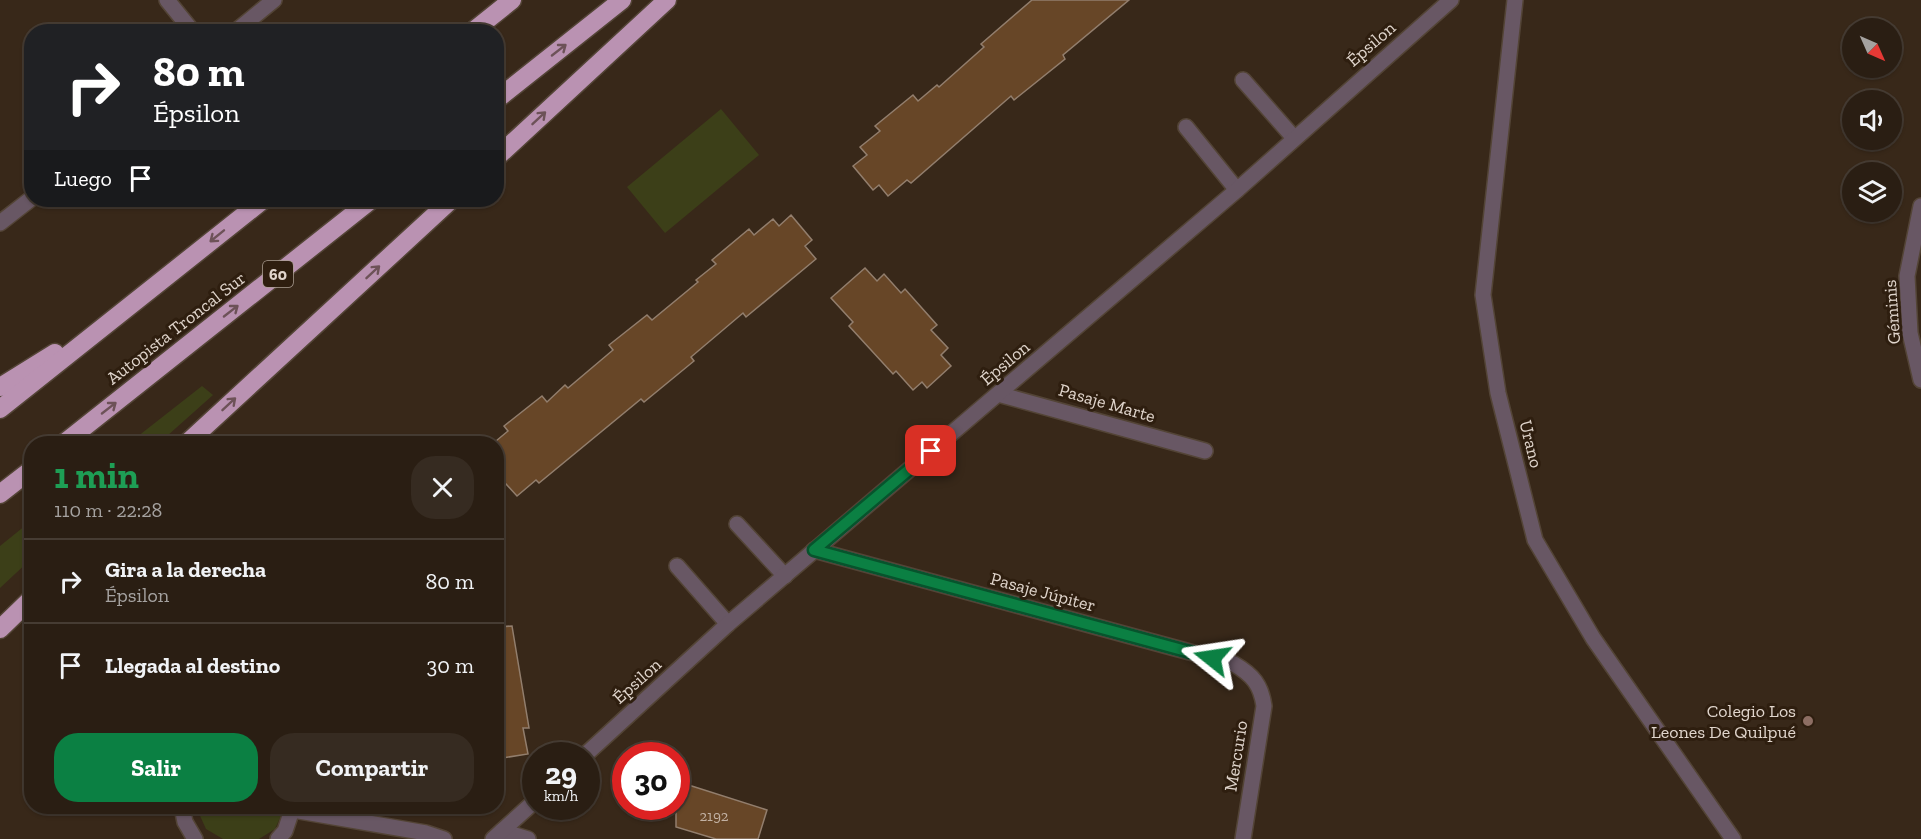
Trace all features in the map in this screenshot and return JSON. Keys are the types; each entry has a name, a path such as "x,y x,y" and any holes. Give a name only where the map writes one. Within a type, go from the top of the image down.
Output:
{"highway":[{"path":"482,24 512,0"},
{"path":"504,94 622,0"},
{"path":"504,151 667,0"},
{"path":"0,409 254,207"},
{"name":"Autopista Troncal Sur","path":"73,436 362,207"},
{"path":"195,436 443,207"},
{"path":"0,387 125,310"},
{"path":"0,494 24,475"},
{"path":"0,629 24,606"}],"street":[{"path":"167,0 186,24"},
{"path":"245,24 274,0"},
{"name":"Épsilon","path":"599,742 728,624 1237,190 1451,0"},
{"name":"Urano","path":"1515,0 1483,295 1498,393 1535,540 1593,638 1733,839"},
{"path":"1243,80 1294,138"},
{"path":"1185,127 1237,190"},
{"path":"0,223 24,204"},
{"name":"Géminis","path":"1921,206 1906,276 1910,333 1921,380"},
{"name":"Pasaje Marte","path":"998,394 1205,451"},
{"path":"737,524 784,576"},
{"name":"Pasaje Júpiter","path":"814,550 1234,664 1247,671 1256,681"},
{"path":"677,566 728,624"},
{"name":"Mercurio","path":"1243,839 1264,706 1262,693 1256,681"},
{"path":"497,835 522,813"},
{"path":"183,814 185,822 195,839"},
{"path":"278,839 285,831 291,814"},
{"path":"325,814 426,833 444,839"},
{"path":"497,835 528,839"}],"green space":[{"path":"721,109 759,155 665,233 627,187"},
{"path":"202,386 213,395 167,436 138,436"},
{"path":"24,527 24,566 0,588 0,546"},
{"path":"199,814 282,814 275,829 259,839 223,839 206,829"}],"building":[{"path":"1032,0 1129,0 1063,55 1065,59 1014,100 1011,96 911,183 907,180 888,196 879,185 873,190 853,166 867,155 860,147 880,131 875,126 913,95 918,101 937,85 939,87 984,47 981,44"},
{"path":"791,215 812,240 805,246 816,259 746,317 743,313 691,357 694,361 644,402 641,399 539,483 536,480 517,496 504,482 504,436 502,436 508,431 504,426 542,396 547,402 565,385 568,388 613,350 609,345 647,315 652,320 698,282 696,280 716,264 712,260 749,229 754,235 773,219 779,226"},
{"path":"865,268 877,281 884,274 901,293 905,289 937,325 931,330 948,348 941,355 951,366 927,388 922,382 913,390 896,371 893,374 849,326 853,322 831,298"},
{"path":"504,626 512,626 529,728 523,728 526,742 522,742 522,755 504,758"},
{"path":"690,785 767,810 758,839 716,839 676,827 676,820 690,820"}],"place":[{"name":"Colegio Los Leones De Quilpué","path":"1808,721"}],"route":[{"path":"931,451 814,550 1212,658"}]}
